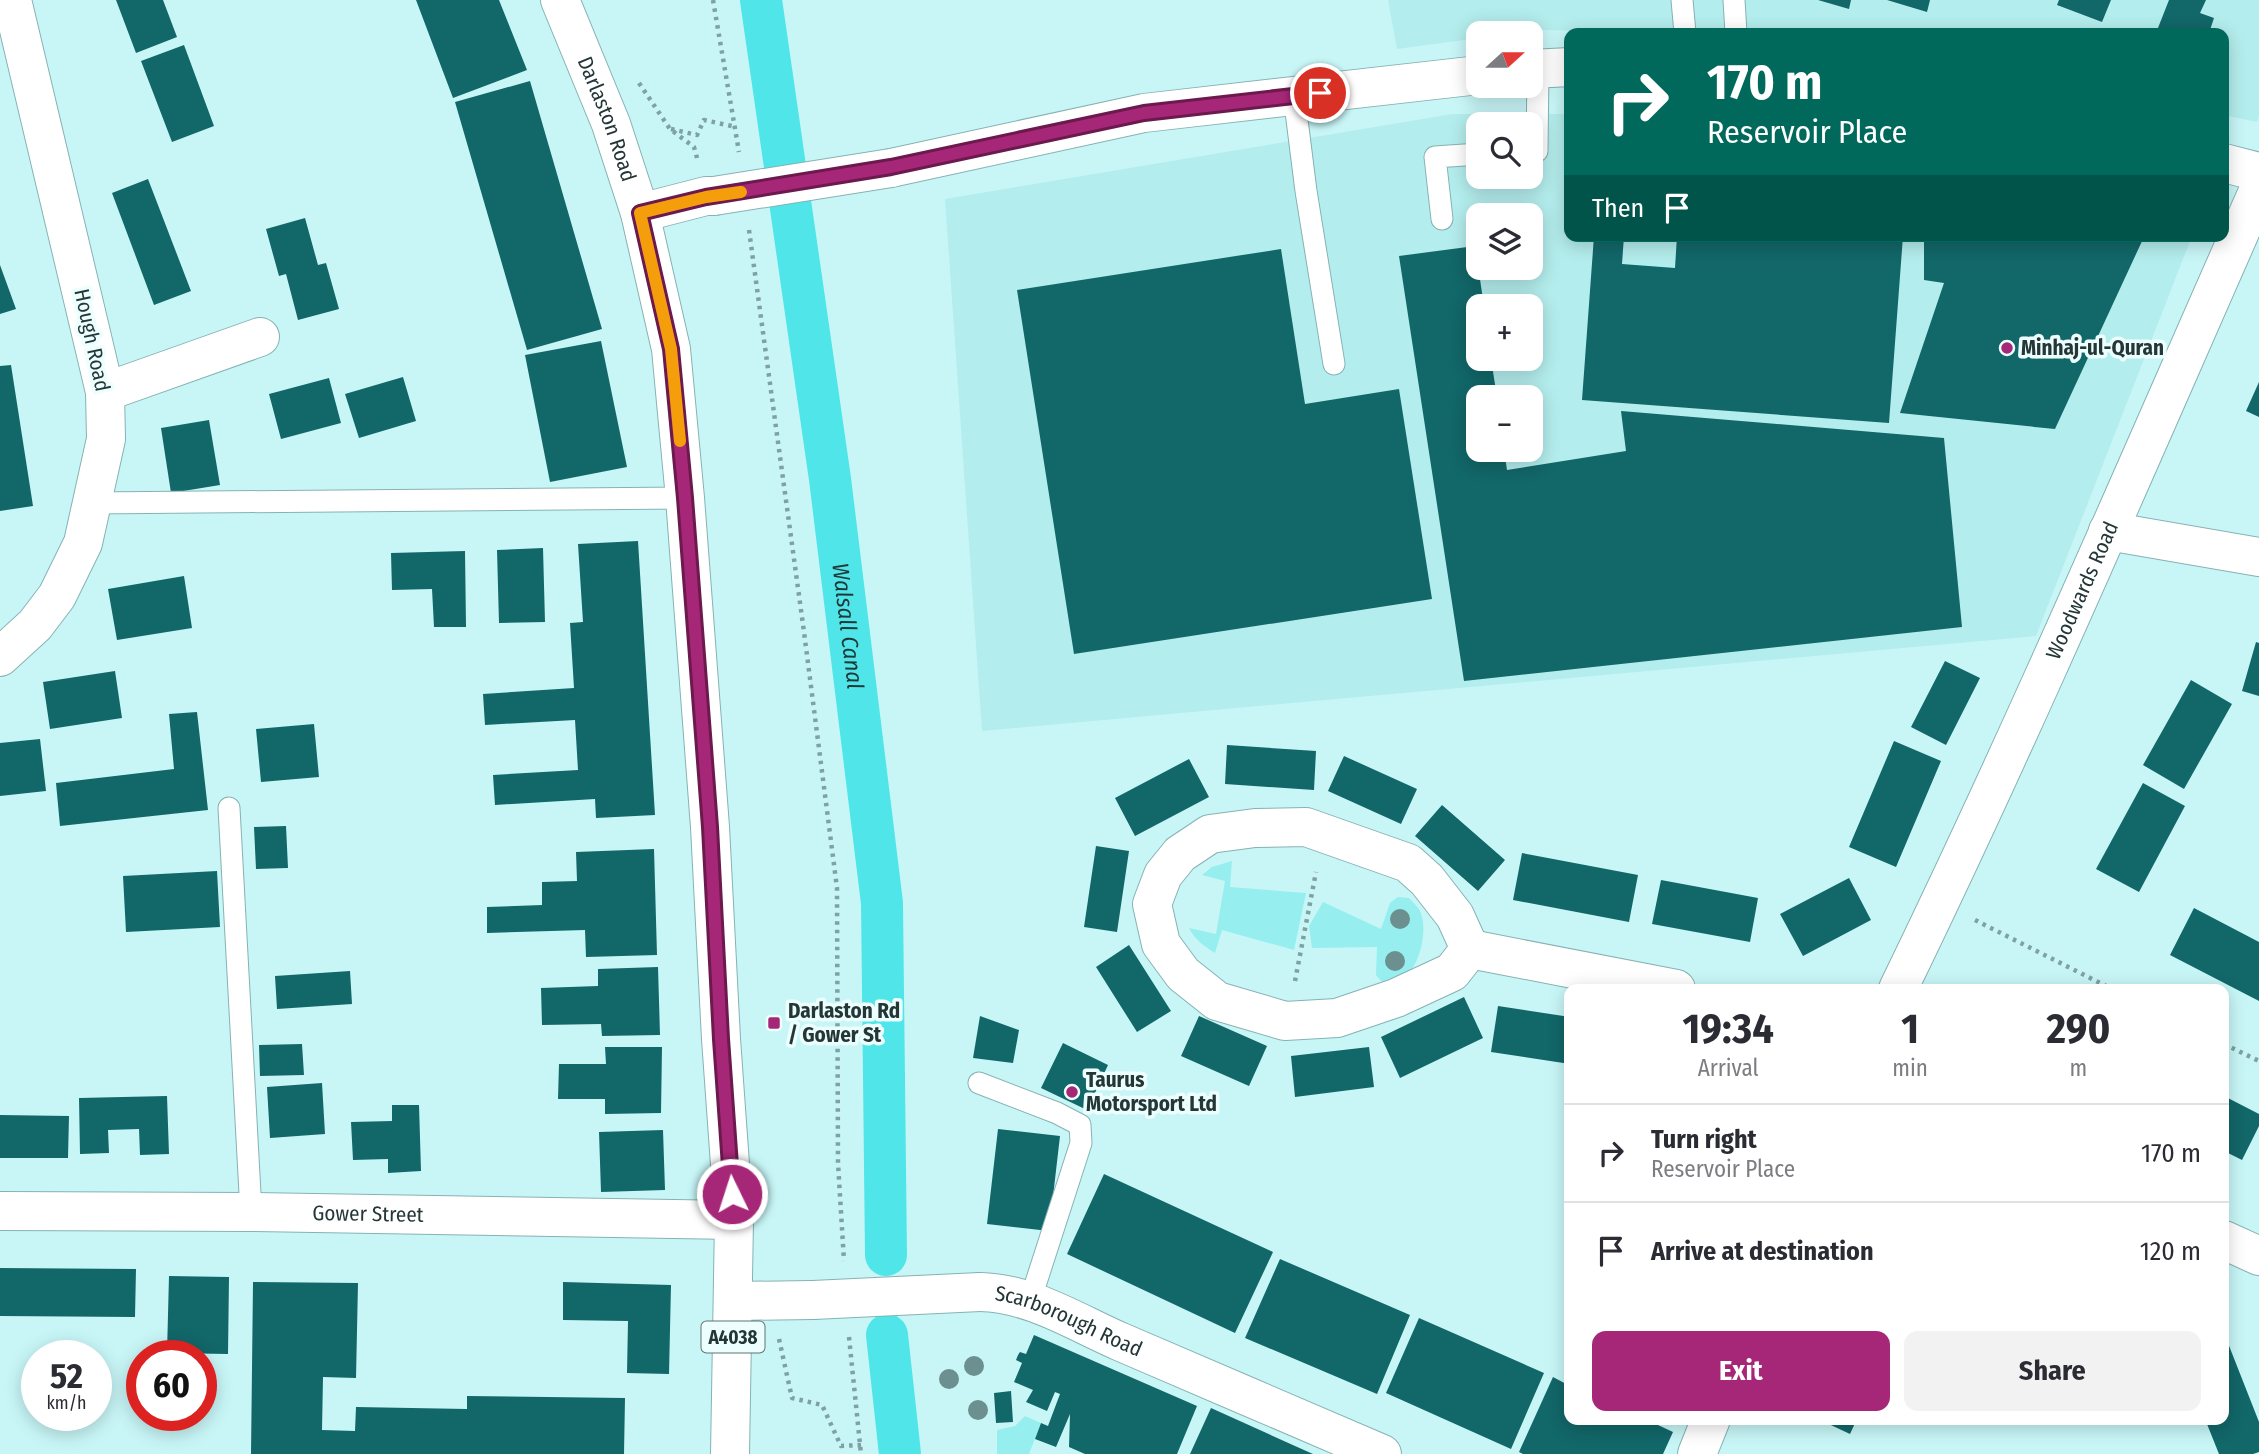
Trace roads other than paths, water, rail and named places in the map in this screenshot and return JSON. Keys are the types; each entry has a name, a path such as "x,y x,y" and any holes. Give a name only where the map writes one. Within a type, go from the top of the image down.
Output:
{"street":[{"name":"Hough Road","path":"0,657 34,625 57,596 83,543 106,439 105,392 12,0"},
{"name":"Darlaston Road","path":"560,0 611,124 640,213 671,349 710,827 734,1220 752,1301 730,1454"},
{"path":"640,213 706,197 891,167 1144,113 1466,76"},
{"path":"2229,164 2259,172"},
{"name":"Woodwards Road","path":"1900,984 1940,903 2108,531 2259,189"},
{"path":"105,392 260,337"},
{"path":"2108,531 2259,557"},
{"path":"1306,827 1408,863 1427,880 1455,916 1469,949 1452,972 1396,998 1337,1018 1288,1021 1217,1001 1184,974 1161,944 1152,904 1163,875 1180,854 1210,834 1255,828 1306,827"},
{"path":"1469,949 1650,984"},
{"name":"Gower Street","path":"0,1211 734,1220"},
{"path":"2229,1242 2259,1256"},
{"name":"Scarborough Road","path":"752,1301 999,1292 1030,1301 1382,1454"},
{"path":"1697,1454 1709,1425"}],"lane":[{"path":"1682,0 1685,28"},
{"path":"1734,0 1736,28"},
{"path":"1541,112 1546,68"},
{"path":"1294,96 1306,191 1334,364"},
{"path":"1442,219 1435,157 1466,155"},
{"path":"93,503 685,498"},
{"path":"229,808 251,1212"},
{"path":"979,1083 1057,1112 1080,1125 1081,1143 1030,1301"}],"waterway":[{"name":"Walsall Canal","path":"761,0 830,479 882,903 886,1255"},
{"name":"Walsall Canal","path":"887,1335 900,1454"}],"place":[{"name":"Minhaj-ul-Quran","path":"2007,348"},
{"name":"Darlaston Rd / Gower St","path":"774,1023"},
{"name":"Taurus Motorsport Ltd","path":"1072,1092"}]}
